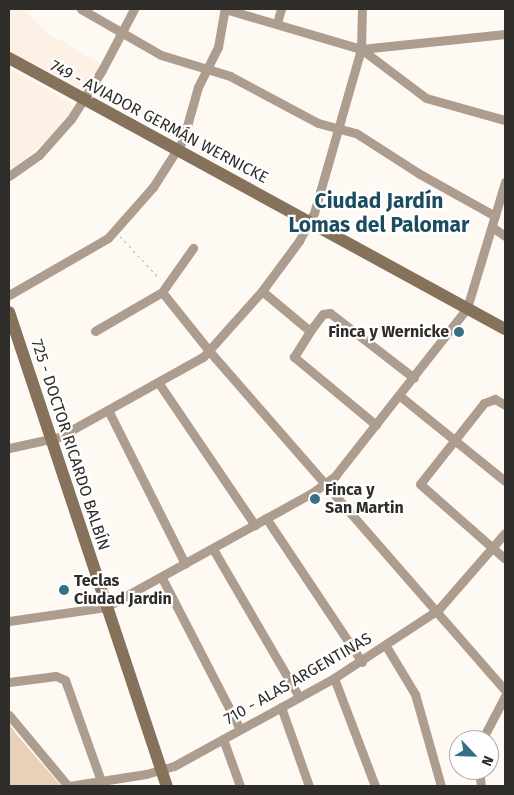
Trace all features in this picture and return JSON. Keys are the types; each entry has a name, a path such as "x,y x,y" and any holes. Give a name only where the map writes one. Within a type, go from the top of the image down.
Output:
{"street":[{"path":"81,9 161,56 246,82 312,120 356,132 425,177 495,216"},
{"path":"9,176 44,150 84,102 134,9"},
{"path":"9,295 116,232 178,150 198,87 218,47 225,9 361,49 426,98 505,120"},
{"path":"277,23 281,9"},
{"path":"9,448 51,440 210,352 262,291 310,222 361,49 362,9"},
{"path":"361,49 505,34"},
{"name":"749 - AVIADOR GERMÁN WERNICKE","path":"9,58 84,102 178,150 505,329"},
{"path":"9,621 106,607 162,578 326,483 400,396 467,308 505,182"},
{"path":"492,227 505,236"},
{"path":"95,331 162,292 193,248"},
{"path":"262,291 310,330"},
{"path":"162,292 210,352 438,610 505,690"},
{"name":"725 - DOCTOR RICARDO BALBÍN","path":"9,312 106,607 168,786"},
{"path":"376,425 294,356 310,330 328,312 414,378"},
{"path":"158,382 255,525"},
{"path":"400,396 505,481"},
{"path":"505,405 495,399 484,403 422,478 423,488 505,559"},
{"path":"108,410 185,564"},
{"path":"266,518 288,555 362,662"},
{"name":"710 - ALAS ARGENTINAS","path":"68,786 162,770 281,708 362,662 438,610 505,533"},
{"path":"213,549 299,697"},
{"path":"162,578 240,729"},
{"path":"386,646 415,694 441,786"},
{"path":"9,682 56,676 65,680 101,781"},
{"path":"334,678 375,786"},
{"path":"487,730 505,696"},
{"path":"281,708 309,786"},
{"path":"9,715 68,786"},
{"path":"223,738 240,786"}],"path":[{"path":"116,232 160,278 162,292"}],"shaded area":[{"path":"9,9 24,9 46,32 101,64 85,91 78,94 9,56"},
{"path":"9,69 70,102 73,109 55,134 9,171"},
{"path":"9,724 17,735 61,786 9,786"}],"place":[{"name":"Finca y Wernicke","path":"459,332"},
{"name":"Finca y San Martin","path":"315,499"},
{"name":"Teclas Ciudad Jardin","path":"64,590"}],"district":[{"name":"Ciudad Jardín Lomas del Palomar","path":"379,213"}]}
